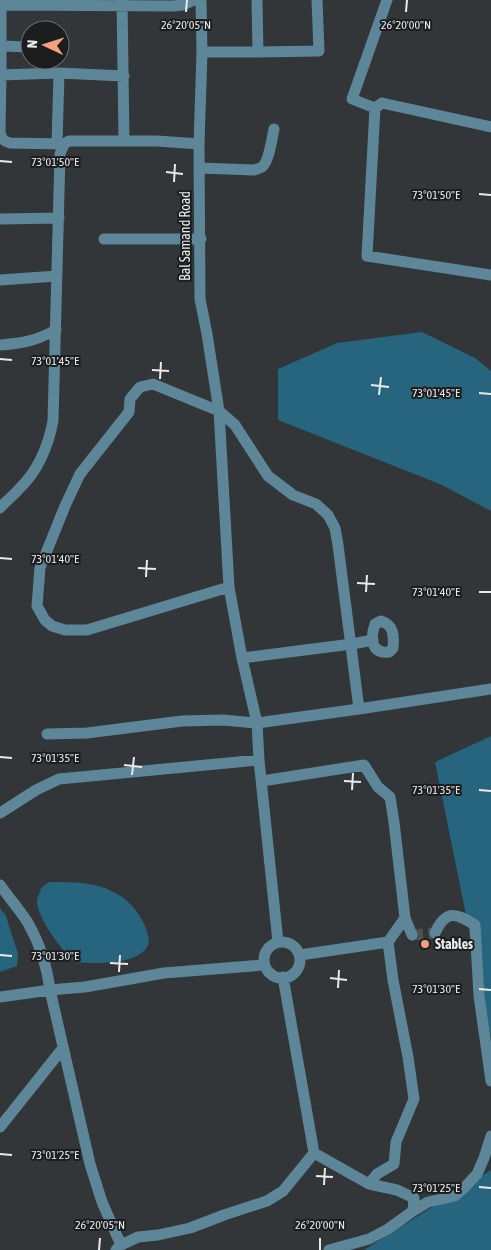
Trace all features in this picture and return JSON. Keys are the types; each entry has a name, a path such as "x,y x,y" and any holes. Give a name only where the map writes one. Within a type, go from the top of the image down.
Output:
{"street":[{"path":"194,0 183,5 173,6 122,3 1,4 0,131 1,138 10,143 61,144 69,141 124,140 199,144"},
{"name":"Bal Samand Road","path":"201,0 202,52 199,144 200,299 219,411 229,587 242,658 257,723 259,760 278,942"},
{"path":"257,0 258,52"},
{"path":"202,52 320,51 317,0"},
{"path":"375,108 352,99 387,0"},
{"path":"122,3 124,140"},
{"path":"2,46 20,47"},
{"path":"1,75 59,73 124,76"},
{"path":"2,505 31,476 42,458 49,440 53,421 61,144 59,73"},
{"path":"375,108 382,103 491,127"},
{"path":"375,108 367,256 491,275"},
{"path":"200,168 254,170 262,168 268,155 274,129"},
{"path":"0,219 59,218"},
{"path":"104,238 201,239"},
{"path":"0,280 58,276"},
{"path":"0,345 21,344 36,340 56,330"},
{"path":"229,587 88,630 65,630 52,626 45,620 37,606 40,568 80,474 129,412 130,398 140,387 153,384 219,411 235,425 268,476 293,495 316,504 328,515 335,528 338,545 359,709"},
{"path":"242,658 373,640"},
{"path":"47,734 87,733 182,721 223,720 257,723 491,689"},
{"path":"0,813 24,797 59,779 259,760"},
{"path":"262,781 364,765 378,786 390,797 404,918 412,935"},
{"path":"0,885 27,922 38,942 47,970 90,1164 119,1248 138,1237 190,1228 224,1214 267,1201 283,1191 314,1153 283,978"},
{"path":"435,933 439,923 452,914 459,915 474,924 479,996 491,1081"},
{"path":"369,1184 377,1174 394,1164 396,1142 414,1099 408,1057 394,988 388,942 404,918"},
{"path":"278,942 292,944 300,956 300,966 290,977 278,978 270,974 264,965 264,955 267,949 270,945 278,942"},
{"path":"300,956 388,942"},
{"path":"0,997 85,987 164,973 264,965"},
{"path":"0,1127 63,1048"},
{"path":"329,1250 369,1239 388,1229 428,1202 455,1196 477,1174 491,1136"},
{"path":"314,1153 369,1184 397,1190 414,1198 413,1211"}],"shaded area":[{"path":"422,332 475,358 491,371 491,511 442,485 278,420 278,369 337,343"},
{"path":"491,736 491,1038 435,762"},
{"path":"49,882 99,886 123,898 135,910 147,931 149,938 145,950 138,955 121,961 101,963 74,962 45,924 38,907 37,900 41,888"},
{"path":"0,908 6,916 18,954 17,966 0,972"},
{"path":"491,1170 491,1250 364,1250"}],"tunnel":[{"path":"412,935 435,933"}],"place":[{"name":"Stables","path":"425,944"}]}
